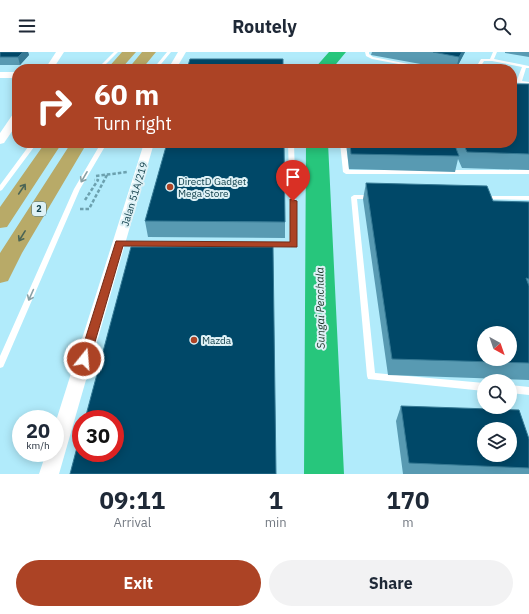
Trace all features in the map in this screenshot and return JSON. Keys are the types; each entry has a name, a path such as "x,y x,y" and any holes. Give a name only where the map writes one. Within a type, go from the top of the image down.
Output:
{"highway":[{"path":"118,64 129,52"},
{"path":"139,64 149,52"},
{"path":"0,222 51,148"},
{"name":"2","path":"0,275 11,253 76,148"}],"street":[{"path":"52,64 60,52"},
{"path":"175,64 182,52"},
{"path":"0,75 12,75"},
{"path":"0,141 12,123"},
{"name":"Jalan 51A/219","path":"50,474 148,148"}],"lane":[{"path":"103,64 116,52"},
{"path":"159,64 169,52"},
{"path":"367,52 367,55 372,58 405,64"},
{"path":"492,60 495,52"},
{"path":"480,64 483,60 516,64"},
{"path":"526,66 519,82 529,83"},
{"path":"0,189 30,148"},
{"path":"0,365 77,189 101,148"},
{"path":"119,243 294,245 291,148"},
{"path":"344,148 346,172 529,172"},
{"path":"378,197 354,197 371,376 477,386"},
{"path":"473,198 529,198"},
{"path":"517,390 529,391"}],"path":[{"path":"107,175 141,170"}],"building":[{"path":"0,52 23,52 18,57 0,57"},
{"path":"433,52 462,52 459,57"},
{"path":"190,59 283,59 283,64 188,64"},
{"path":"517,84 529,84 529,154 467,152 465,148 517,148"},
{"path":"166,148 284,148 285,222 145,221"},
{"path":"350,148 456,148 459,156 351,154"},
{"path":"366,183 487,186 493,201 529,202 529,279 526,278 529,286 529,363 517,363 517,326 477,326 477,361 392,359"},
{"name":"Mazda","path":"131,247 273,247 276,474 70,474 73,462 124,462 124,410 87,410"},
{"path":"401,406 477,409 477,414 517,414 517,410 519,410 529,439 529,468 409,463"}],"waterway":[{"name":"Sungai Penchala","path":"327,64 338,52"},
{"name":"Sungai Penchala","path":"317,148 324,474"}],"place":[{"name":"DirectD Gadget Mega Store","path":"170,187"},
{"name":"Mazda","path":"194,340"}],"route":[{"path":"84,359 119,243 294,245 293,201"}]}
